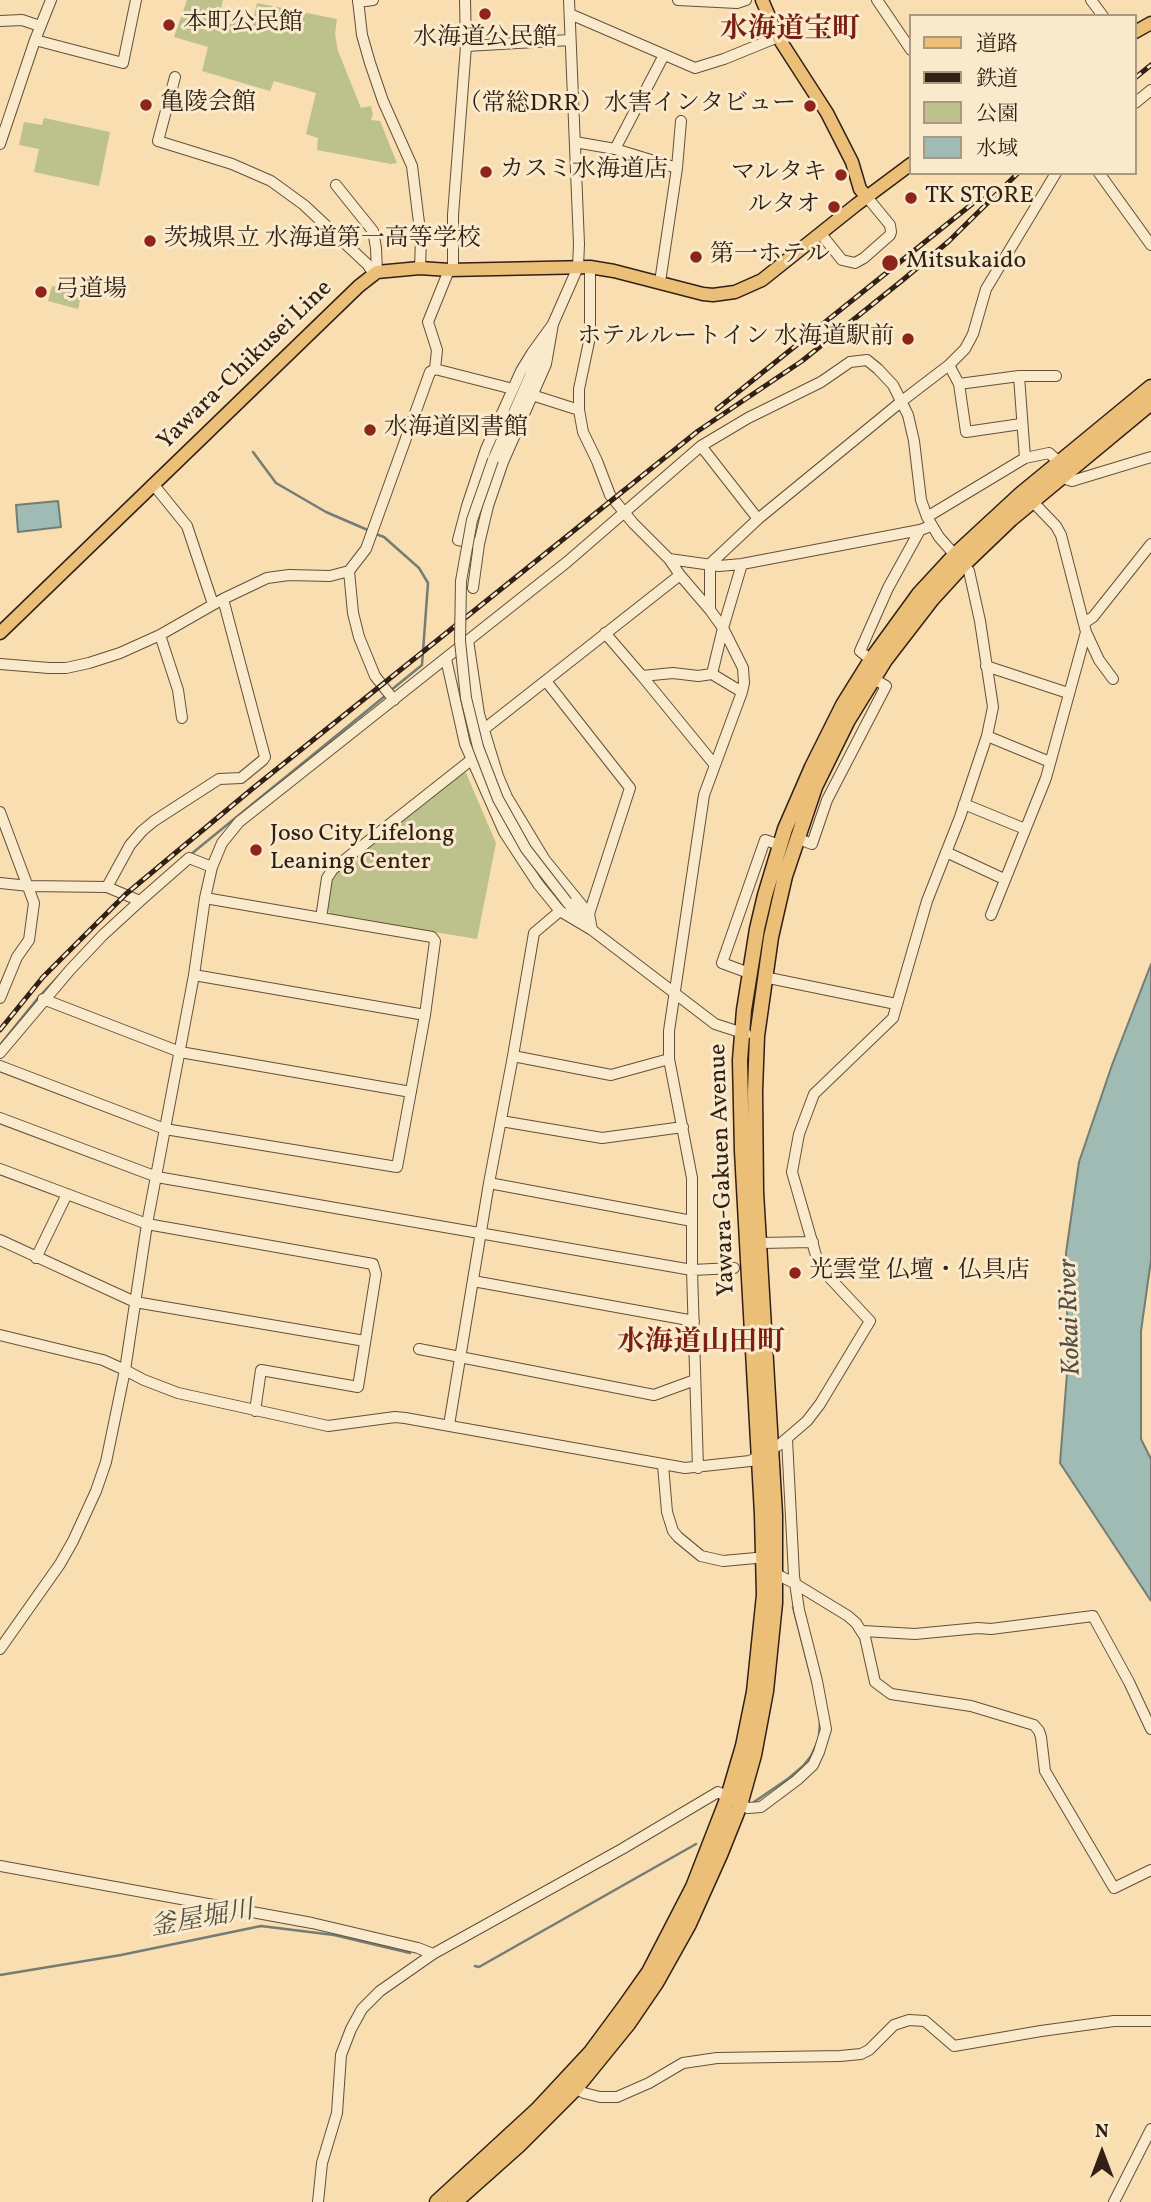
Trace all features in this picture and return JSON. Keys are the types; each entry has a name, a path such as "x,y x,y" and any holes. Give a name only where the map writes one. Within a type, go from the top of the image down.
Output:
{"highway":[{"name":"Yawara-Gakuen Avenue","path":"437,2202 544,2103 591,2052 625,2006 649,1972 679,1917 754,1755 766,1691 775,1616 769,1557 760,1243 756,1192 757,1036 764,977 785,876 843,705 871,660 919,594 1032,501 1060,470 1151,387"},
{"name":"Yawara-Gakuen Avenue","path":"765,1454 740,1094 742,1034 749,973 765,895 780,845 802,788 827,747 960,560 1021,494 1060,470 1151,403"},
{"name":"Yawara-Gakuen Avenue","path":"456,2202 518,2146 576,2088 628,2024 679,1943 720,1855 734,1801"}],"main road":[{"path":"762,0 778,37 827,113 852,162 860,189 867,197"},
{"path":"375,273 420,268 451,270 584,267 660,282 703,294 735,292 762,280 909,166"},
{"name":"Yawara-Chikusei Line","path":"0,633 375,273"}],"street":[{"path":"0,144 34,40 51,0"},
{"path":"34,40 123,63 136,0"},
{"path":"373,0 358,1 362,35 383,101 412,166 421,239 420,268"},
{"path":"435,369 437,350 428,322 451,270 466,47 465,0"},
{"path":"569,0 575,142 590,337 579,389 583,432 607,490 710,610 723,628 743,668 742,692 704,795 669,1031 669,1059 692,1178 698,1468"},
{"path":"678,0 737,3 746,0"},
{"path":"877,0 909,47"},
{"path":"570,14 695,68 778,37"},
{"path":"0,21 22,19 40,26"},
{"path":"466,47 570,40"},
{"path":"615,149 664,55"},
{"path":"176,76 158,141 232,164 271,181 310,210 375,273"},
{"path":"1137,101 1151,90"},
{"path":"660,282 677,168 681,121"},
{"path":"575,142 615,149 677,168"},
{"path":"710,610 710,564 758,519 949,365 965,349 973,334 986,289 1055,175"},
{"path":"1101,175 1151,245"},
{"path":"336,185 373,231 376,248 375,273"},
{"path":"821,234 842,260 855,263 864,258 891,232 890,225 867,197"},
{"path":"563,906 498,799 478,747 466,698 460,641 461,581 472,520 493,460 553,324 584,267"},
{"path":"479,544 458,540 479,467 531,353 553,324"},
{"path":"473,588 479,544 495,484 546,364 553,324"},
{"path":"0,1335 103,1360 125,1370 178,1393 328,1426 395,1417 685,1468 744,1463 765,1454 787,1439 807,1420 820,1404 870,1321 828,1276 817,1259 793,1172 799,1134 814,1094 892,1018 926,901 987,736 992,707 971,578 929,522 922,500 911,425 902,401 878,369 867,360 855,360 813,387 748,418 701,446 625,513 446,659 239,822 222,843 212,867 205,898 194,975 147,1224 125,1370 106,1462 86,1514 60,1564 0,1649"},
{"path":"949,365 959,384 965,432 1021,424"},
{"path":"0,664 66,667 89,663 160,635 218,601 267,578 289,575 331,576 349,571 366,549 430,372 435,369 513,389"},
{"path":"959,384 1018,376 1056,376"},
{"path":"1018,376 1025,458"},
{"path":"532,395 579,410"},
{"path":"701,446 758,519"},
{"path":"871,660 860,651 888,587 920,530 929,522 1025,458 1049,453 1060,470 1072,481 1151,457"},
{"path":"107,887 130,845 142,831 219,779 241,778 265,757 218,601 187,526 153,484"},
{"path":"1032,501 1056,526 1061,536 1085,627 1099,660 1113,680"},
{"path":"668,559 719,566 742,564 920,530"},
{"path":"991,915 1046,778 1085,627 1151,544"},
{"path":"712,674 742,564"},
{"path":"349,571 353,613 359,638 373,671 394,700"},
{"path":"321,918 327,878 333,869 470,757 483,730 680,575"},
{"path":"0,622 19,615"},
{"path":"605,633 714,764"},
{"path":"160,635 178,690 182,718"},
{"path":"468,640 474,690 498,776 545,860 589,914 592,930"},
{"path":"446,659 459,724 470,757 504,832 538,884 592,930 715,1024 742,1034 757,1036"},
{"path":"986,666 1068,693"},
{"path":"642,676 673,673 698,676 712,674 742,692"},
{"path":"796,838 811,844 827,800 886,686 874,679"},
{"path":"546,681 630,788 589,914"},
{"path":"987,736 1050,762"},
{"path":"827,747 848,757"},
{"path":"964,804 1025,829"},
{"path":"0,812 34,904 29,940 17,957 0,998"},
{"path":"749,973 722,962 765,840 780,845"},
{"path":"946,852 1004,878"},
{"path":"0,1053 43,999 103,935 189,858 212,867"},
{"path":"0,883 107,887 140,901"},
{"path":"0,1066 165,1129 397,1167 425,1015 435,941 432,937 205,898"},
{"path":"449,1425 534,933 563,906"},
{"path":"194,975 425,1015"},
{"path":"764,977 896,1004"},
{"path":"43,999 180,1052 411,1092"},
{"path":"513,1056 611,1075 669,1059"},
{"path":"0,1118 157,1177 692,1270 734,1268"},
{"path":"501,1121 602,1138 683,1127"},
{"path":"0,1169 147,1224 373,1264 376,1274 358,1387 261,1370 255,1411"},
{"path":"489,1183 692,1221"},
{"path":"36,1258 67,1194"},
{"path":"0,1240 135,1302 365,1340"},
{"path":"760,1243 813,1242"},
{"path":"473,1281 694,1321"},
{"path":"419,1349 654,1395 695,1380"},
{"path":"318,2202 322,2163 337,2113 341,2055 362,2009 380,1991 433,1954 622,1849 718,1792 752,1809 761,1807 813,1765 826,1730 799,1610 787,1439"},
{"path":"663,1465 667,1512 673,1531 678,1537 701,1556 723,1561 769,1557"},
{"path":"770,1573 796,1584 848,1616 863,1631 875,1682 891,1694 971,1706 1026,1722 1040,1731 1045,1772 1114,1888 1151,1870"},
{"path":"863,1631 915,1634 991,1629 1093,1616 1151,1729"},
{"path":"0,1866 312,1923 433,1954"},
{"path":"576,2088 584,2093 600,2096 625,2095 683,2063 717,2058 861,2054 869,2050 894,2025 909,2020 925,2021 954,2046 1114,2021 1151,2021"},
{"path":"1114,2202 1151,2129"}],"green space":[{"path":"187,0 223,0 219,16 252,24 257,3 337,19 335,34 338,51 361,108 371,106 371,120 380,121 397,163 317,150 318,138 306,134 316,93 274,81 270,91 202,71 208,47 174,37"},
{"path":"44,118 110,132 99,186 34,172 39,149 19,145 24,122 42,125"},
{"path":"52,286 82,293 78,309 48,301"},
{"path":"464,772 496,843 477,939 331,915 327,909 333,875"}],"water":[{"path":"58,501 61,527 18,532 16,505"},
{"name":"Kokai River","path":"1151,964 1151,1260 1141,1331 1141,1439 1151,1459 1151,1601 1060,1463 1068,1361 1066,1253 1079,1162 1112,1065"}],"waterway":[{"path":"253,452 276,483 326,512 370,531"},
{"path":"376,534 384,537 419,568 428,583 422,665 390,691"},
{"path":"190,855 385,696"},
{"path":"0,1045 38,998 97,935"},
{"name":"釜屋堀川","path":"793,1607 814,1688"},
{"name":"釜屋堀川","path":"819,1736 820,1722"},
{"name":"釜屋堀川","path":"754,1802 803,1766 817,1743"},
{"name":"釜屋堀川","path":"475,1966 479,1967 696,1844"},
{"name":"釜屋堀川","path":"0,1975 121,1955 261,1926 334,1935 410,1953"}],"railway":[{"path":"1137,76 1151,65"},
{"path":"0,1030 43,977 126,894 252,789 698,431 802,361 904,279 949,241 1016,175"},
{"path":"717,409 987,192"}],"place":[{"name":"水海道公民館","path":"485,14"},
{"name":"本町公民館","path":"169,25"},
{"name":"亀陵会館","path":"146,105"},
{"name":"（常総DRR）水害インタビュー","path":"810,106"},
{"name":"カスミ水海道店","path":"486,172"},
{"name":"マルタキ","path":"841,175"},
{"name":"TK STORE","path":"911,198"},
{"name":"ルタオ","path":"834,207"},
{"name":"茨城県立 水海道第一高等学校","path":"150,241"},
{"name":"第一ホテル","path":"696,257"},
{"name":"Mitsukaido","path":"890,263"},
{"name":"弓道場","path":"41,292"},
{"name":"ホテルルートイン 水海道駅前","path":"908,339"},
{"name":"水海道図書館","path":"370,430"},
{"name":"Joso City Lifelong Leaning Center","path":"256,850"},
{"name":"光雲堂 仏壇・仏具店","path":"795,1273"}],"district":[{"name":"水海道宝町","path":"790,32"},
{"name":"水海道山田町","path":"701,1345"}]}
